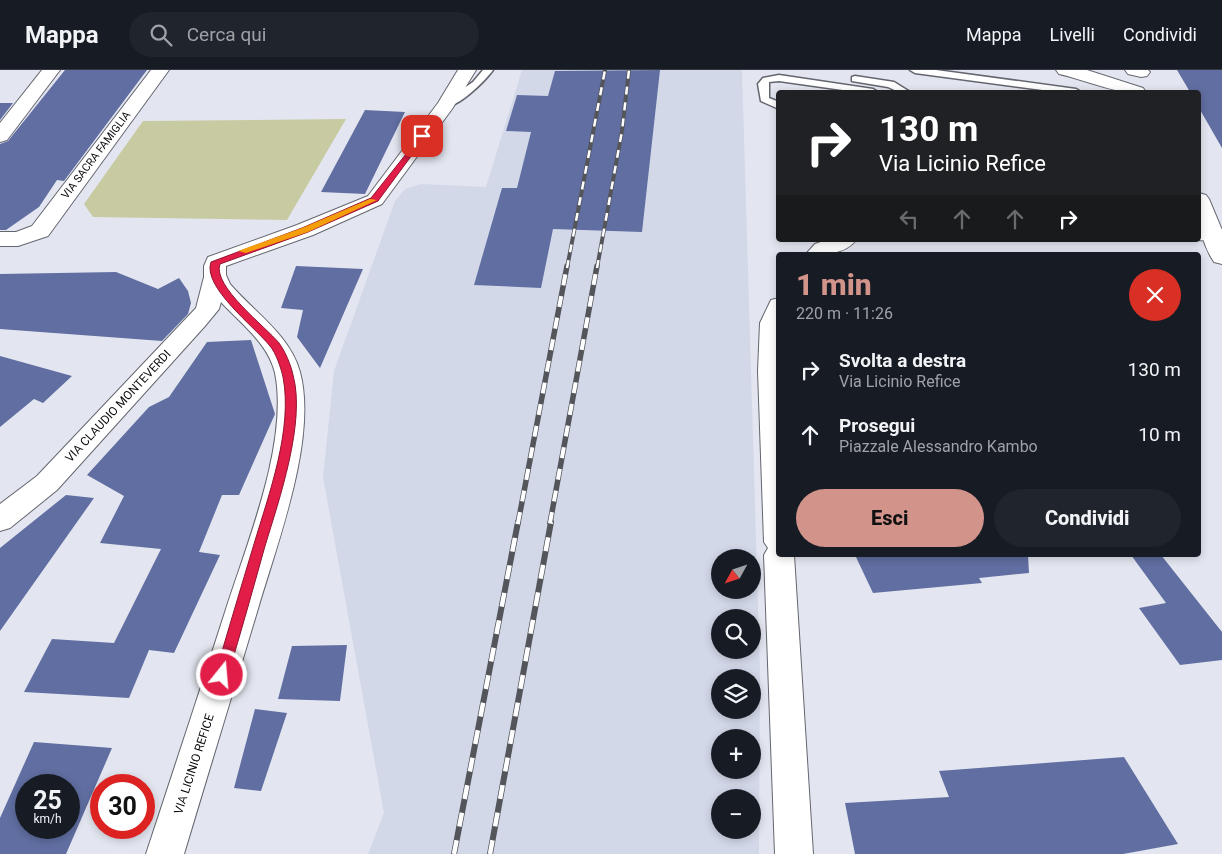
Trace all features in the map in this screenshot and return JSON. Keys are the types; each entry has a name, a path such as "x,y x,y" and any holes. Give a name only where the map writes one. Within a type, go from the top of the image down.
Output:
{"street":[{"path":"0,136 51,70"},
{"name":"VIA SACRA FAMIGLIA","path":"0,239 28,236 40,231 160,70"},
{"path":"446,104 459,70"},
{"path":"215,278 214,268 216,262 305,230 374,200 446,104 468,70"},
{"path":"1065,70 1095,77 1131,90"},
{"path":"1095,77 1138,71 1150,90"},
{"path":"1201,205 1211,235 1222,257"},
{"path":"820,252 840,242"},
{"name":"VIA LICINIO REFICE","path":"165,854 267,524 286,448 291,393 288,374 276,346 226,293 215,278"},
{"name":"VIA CLAUDIO MONTEVERDI","path":"0,520 47,483 197,321 207,309 215,278"},
{"path":"197,321 206,317 244,311"},
{"path":"776,313 772,323 770,371 776,485"},
{"path":"779,557 794,854"}],"lane":[{"path":"446,104 476,84 488,70"},
{"path":"794,70 891,84 902,90"},
{"path":"916,70 1061,90"},
{"path":"776,105 764,99 763,84 766,80 779,78 860,90"}],"shaded area":[{"path":"522,70 742,70 756,549 711,549 711,599 758,599 758,609 711,609 711,659 760,659 760,669 711,669 711,719 760,719 760,729 711,729 711,779 759,779 759,789 711,789 711,839 759,839 759,854 368,854 384,813 323,477 334,371 395,201 405,189 421,184 486,187"}],"green space":[{"path":"346,119 287,220 93,217 84,204 143,121"}],"building":[{"path":"65,70 147,70 64,181 57,180 39,207 6,230 0,230 0,144 8,141"},
{"path":"660,70 642,232 553,229 541,288 474,285 502,188 517,188 531,132 506,131 517,95 548,96 555,71"},
{"path":"1177,70 1222,70 1222,148 1201,111 1201,90 1189,90"},
{"path":"0,103 13,103 0,120"},
{"path":"365,110 405,112 365,194 321,192"},
{"path":"296,266 363,269 320,368 297,337 303,310 281,308"},
{"path":"116,272 158,289 179,278 188,291 191,303 188,314 162,341 0,329 0,274"},
{"path":"251,340 275,414 239,495 222,495 199,552 220,555 174,653 149,650 129,698 24,692 52,639 114,643 161,549 100,543 124,496 87,475 149,407 169,397 207,342"},
{"path":"0,356 72,376 43,403 34,399 0,427"},
{"path":"66,495 94,498 0,631 0,548"},
{"path":"856,557 1028,557 1029,573 979,578 982,583 873,593"},
{"path":"1132,557 1163,557 1222,632 1222,660 1180,665 1139,608 1166,603"},
{"path":"347,645 340,701 278,699 292,646"},
{"path":"255,709 287,713 261,791 234,788"},
{"path":"34,742 112,748 101,774 90,774 90,799 80,822 80,774 20,774"},
{"path":"1124,757 1178,844 1123,854 855,854 845,803 949,797 939,771"},
{"path":"15,784 15,839 73,839 66,854 0,854 0,818"}],"railway":[{"path":"567,268 605,70"},
{"path":"597,268 622,131 629,70"},
{"path":"518,523 567,266"},
{"path":"550,523 597,266"},
{"path":"454,854 518,522"},
{"path":"490,854 551,522"}],"slow traffic":[{"path":"243,251 305,230 373,200"}],"route":[{"path":"222,675 278,482 286,448 291,393 288,374 276,346 226,293 215,278 214,268 216,262 222,258 305,230 374,200 422,136"}]}
